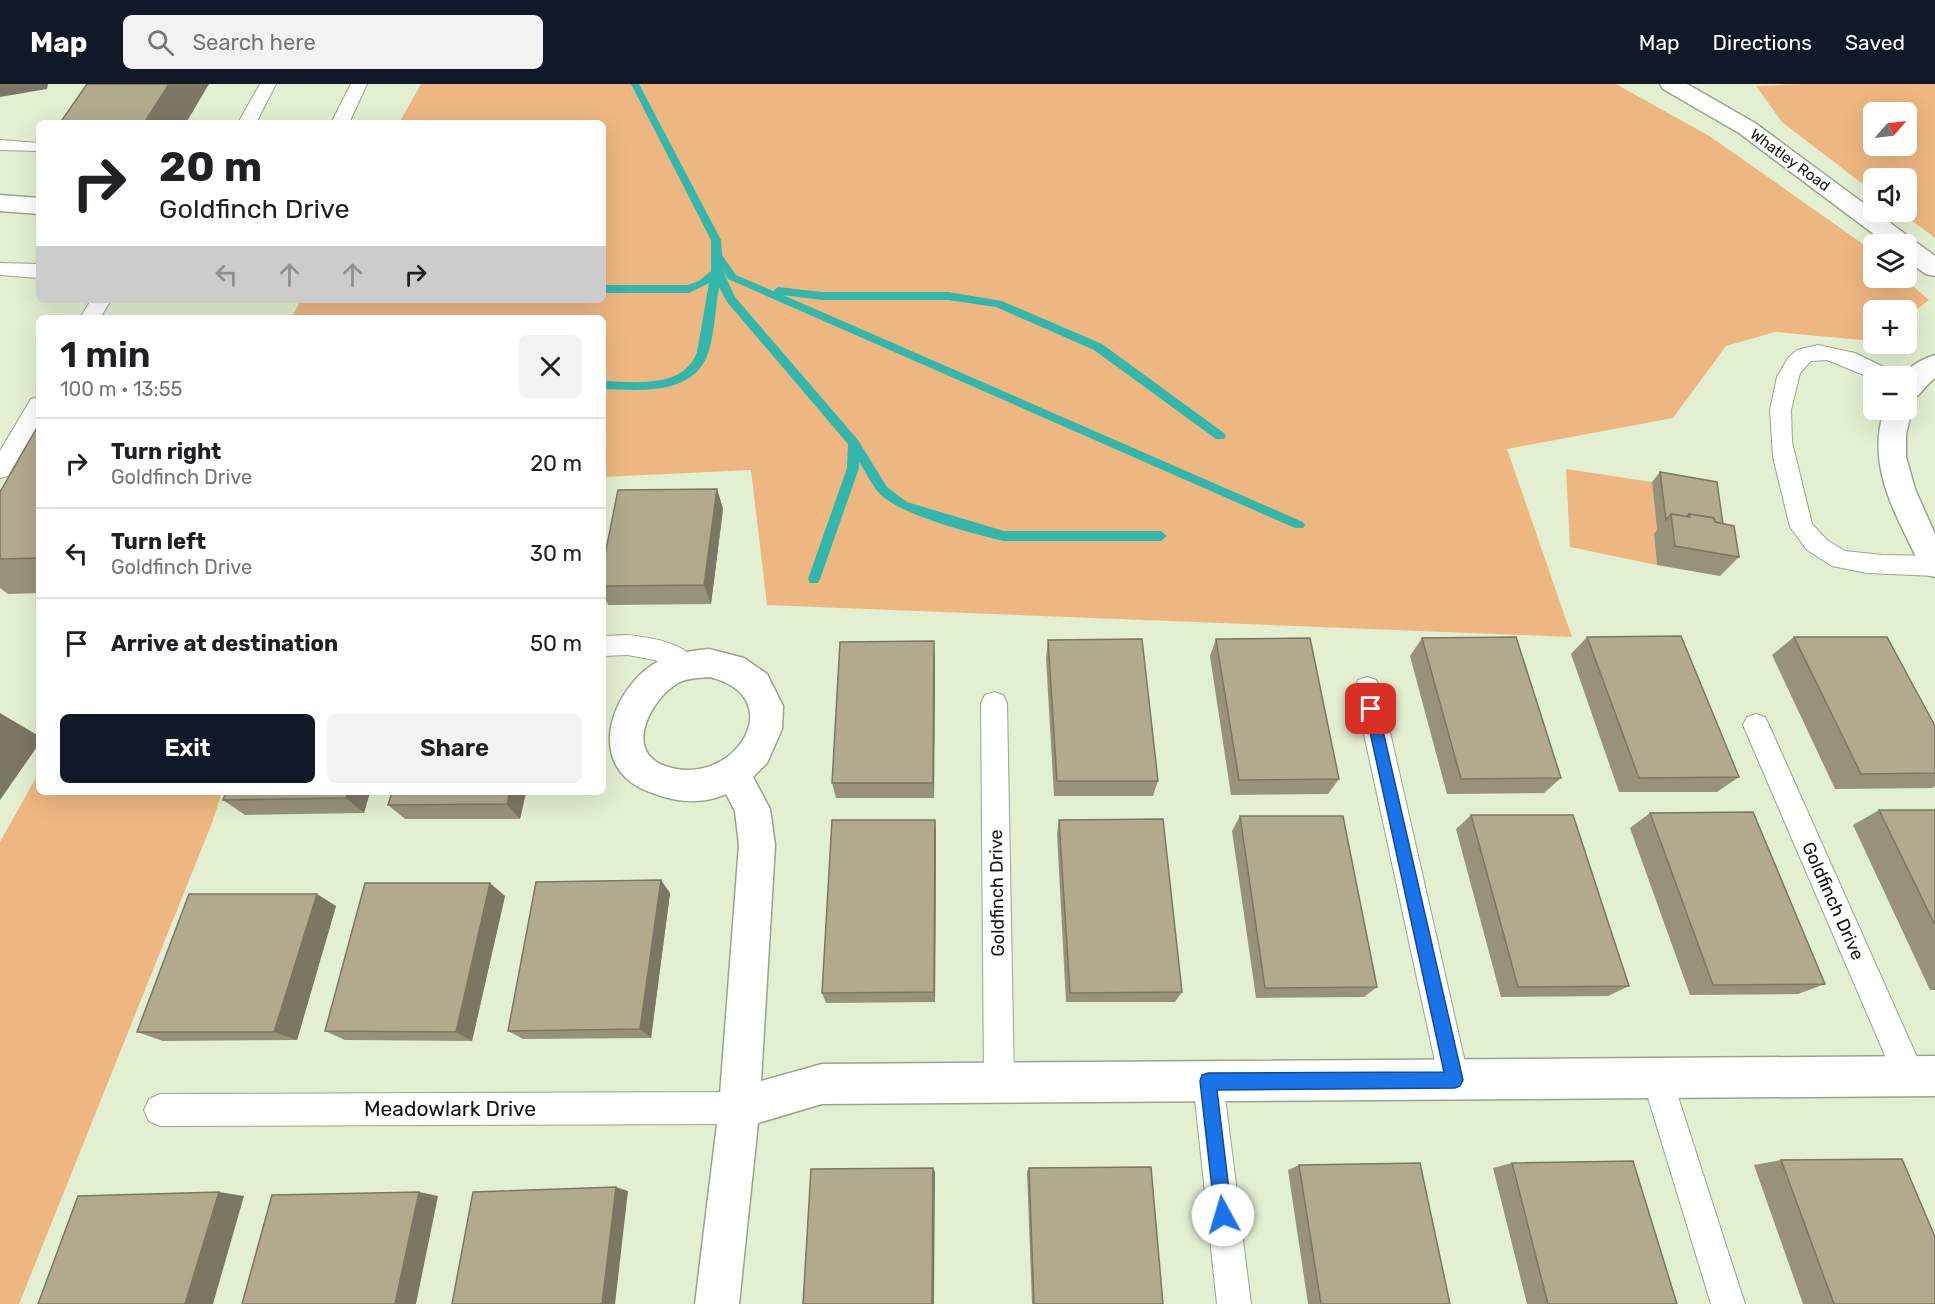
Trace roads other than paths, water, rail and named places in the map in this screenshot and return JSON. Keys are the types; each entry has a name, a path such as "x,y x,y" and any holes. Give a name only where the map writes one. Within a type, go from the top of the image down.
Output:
{"street":[{"name":"Whatley Road","path":"1671,84 1747,128 1889,234"},
{"path":"0,203 36,206"},
{"name":"Whatley Road","path":"1917,255 1935,268"},
{"path":"1917,377 1935,365"},
{"path":"1897,420 1891,441 1893,463 1905,499 1935,566"},
{"path":"709,663 731,668 750,679 762,696 767,716 764,737 752,757 733,773 712,783 689,787 668,784 649,775 634,762 627,744 627,725 633,706 645,689 664,674 686,666 709,663"},
{"path":"717,1304 739,1108 757,845 752,808 733,773"},
{"name":"Goldfinch Drive","path":"739,1108 822,1084 1922,1076"}],"lane":[{"path":"249,120 268,84"},
{"path":"341,120 359,84"},
{"path":"0,145 35,147"},
{"path":"0,269 36,271"},
{"path":"1863,367 1836,355 1820,352 1806,354 1797,359 1789,373 1782,394 1779,418 1782,459 1801,526 1820,548 1834,557 1849,561 1935,566"},
{"path":"0,470 36,410"},
{"path":"606,645 628,645 660,650 686,666"},
{"path":"1367,688 1455,1080"},
{"name":"Goldfinch Drive","path":"994,703 999,1083"},
{"name":"Goldfinch Drive","path":"1756,725 1922,1076"},
{"path":"1657,1078 1728,1304"},
{"path":"1208,1081 1234,1304"},
{"name":"Meadowlark Drive","path":"160,1110 739,1108"}],"waterway":[{"path":"635,84 716,240 716,272"},
{"path":"719,258 732,277 1299,525"},
{"path":"606,289 689,289 703,283 716,272"},
{"path":"606,385 641,386 668,383 690,372 698,363 703,352 716,272"},
{"path":"716,272 731,299 854,443 883,490 903,505 1004,536 1161,536"},
{"path":"778,291 822,296 948,296 998,304 1098,347 1220,436"},
{"path":"814,579 853,468 854,444"}]}
